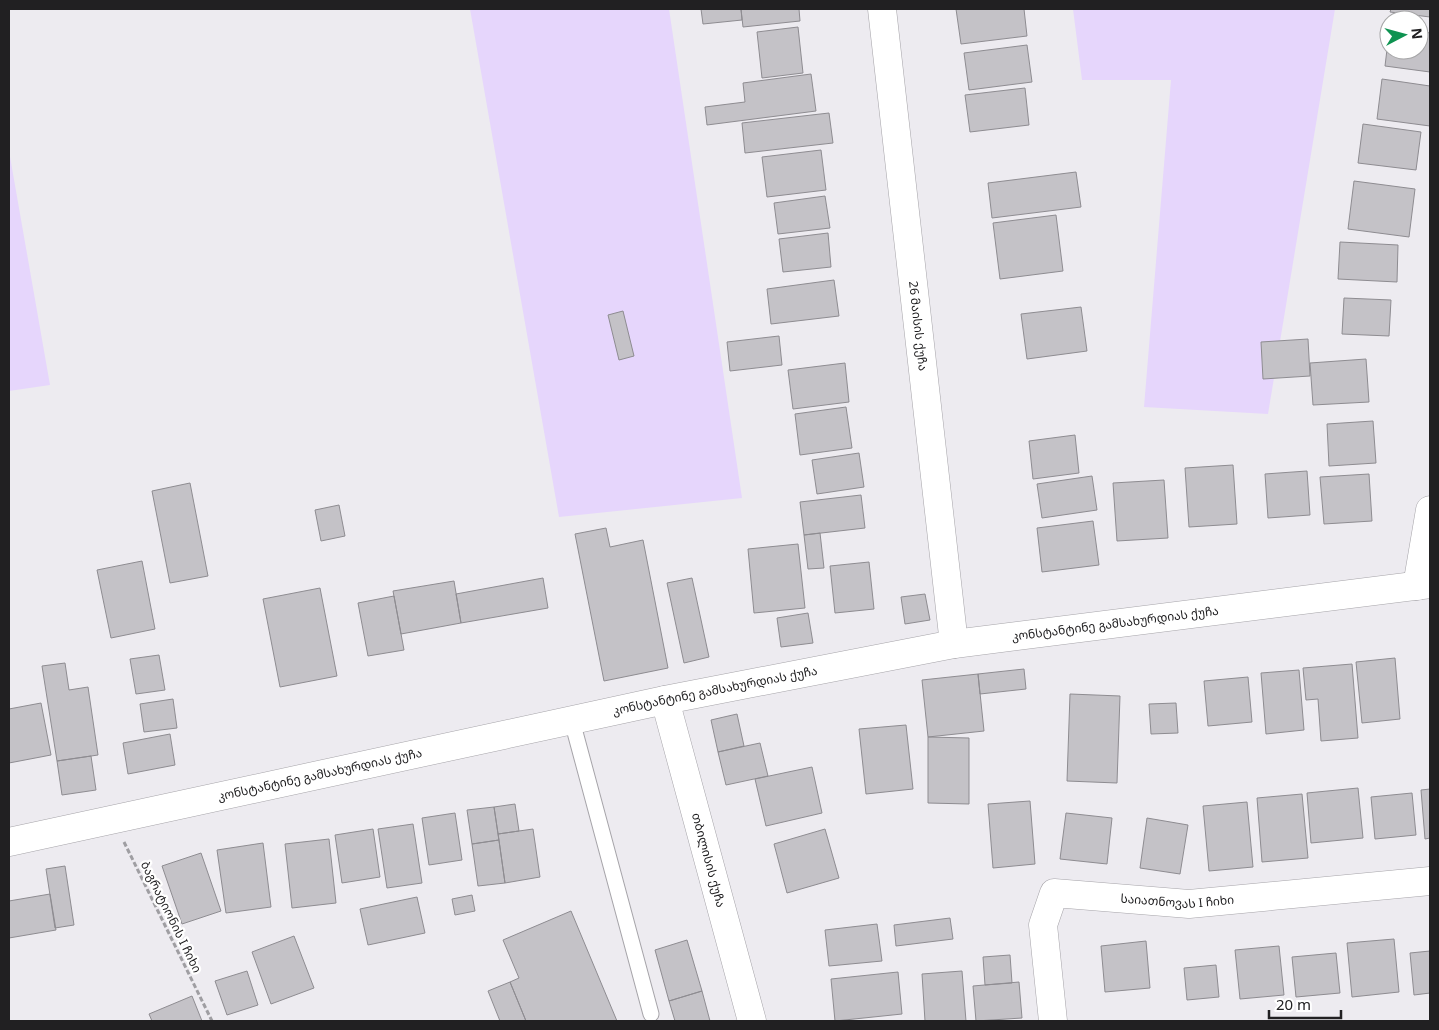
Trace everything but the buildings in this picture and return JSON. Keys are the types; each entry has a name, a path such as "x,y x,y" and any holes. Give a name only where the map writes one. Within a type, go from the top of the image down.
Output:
{"street":[{"name":"26 მაისის ქუჩა","path":"882,9 954,644"},
{"path":"1424,585 1430,510"},
{"name":"კონსტანტინე გამსახურდიას ქუჩა","path":"9,842 665,700 954,644 1424,585"},
{"name":"თბილისის ქუჩა","path":"665,700 752,1021"},
{"name":"საიათნოვას I ჩიხი","path":"1053,1021 1043,925 1054,893 1190,904 1430,880"}],"lane":[{"path":"572,721 651,1014"}],"path":[{"name":"ბაგრატიონის I ჩიხი","path":"113,820 212,1021"}],"shaded area":[{"path":"470,9 669,9 742,498 559,517"},
{"path":"1073,9 1335,9 1268,414 1144,407 1171,80 1082,80"},
{"path":"9,151 50,385 9,391"}]}
